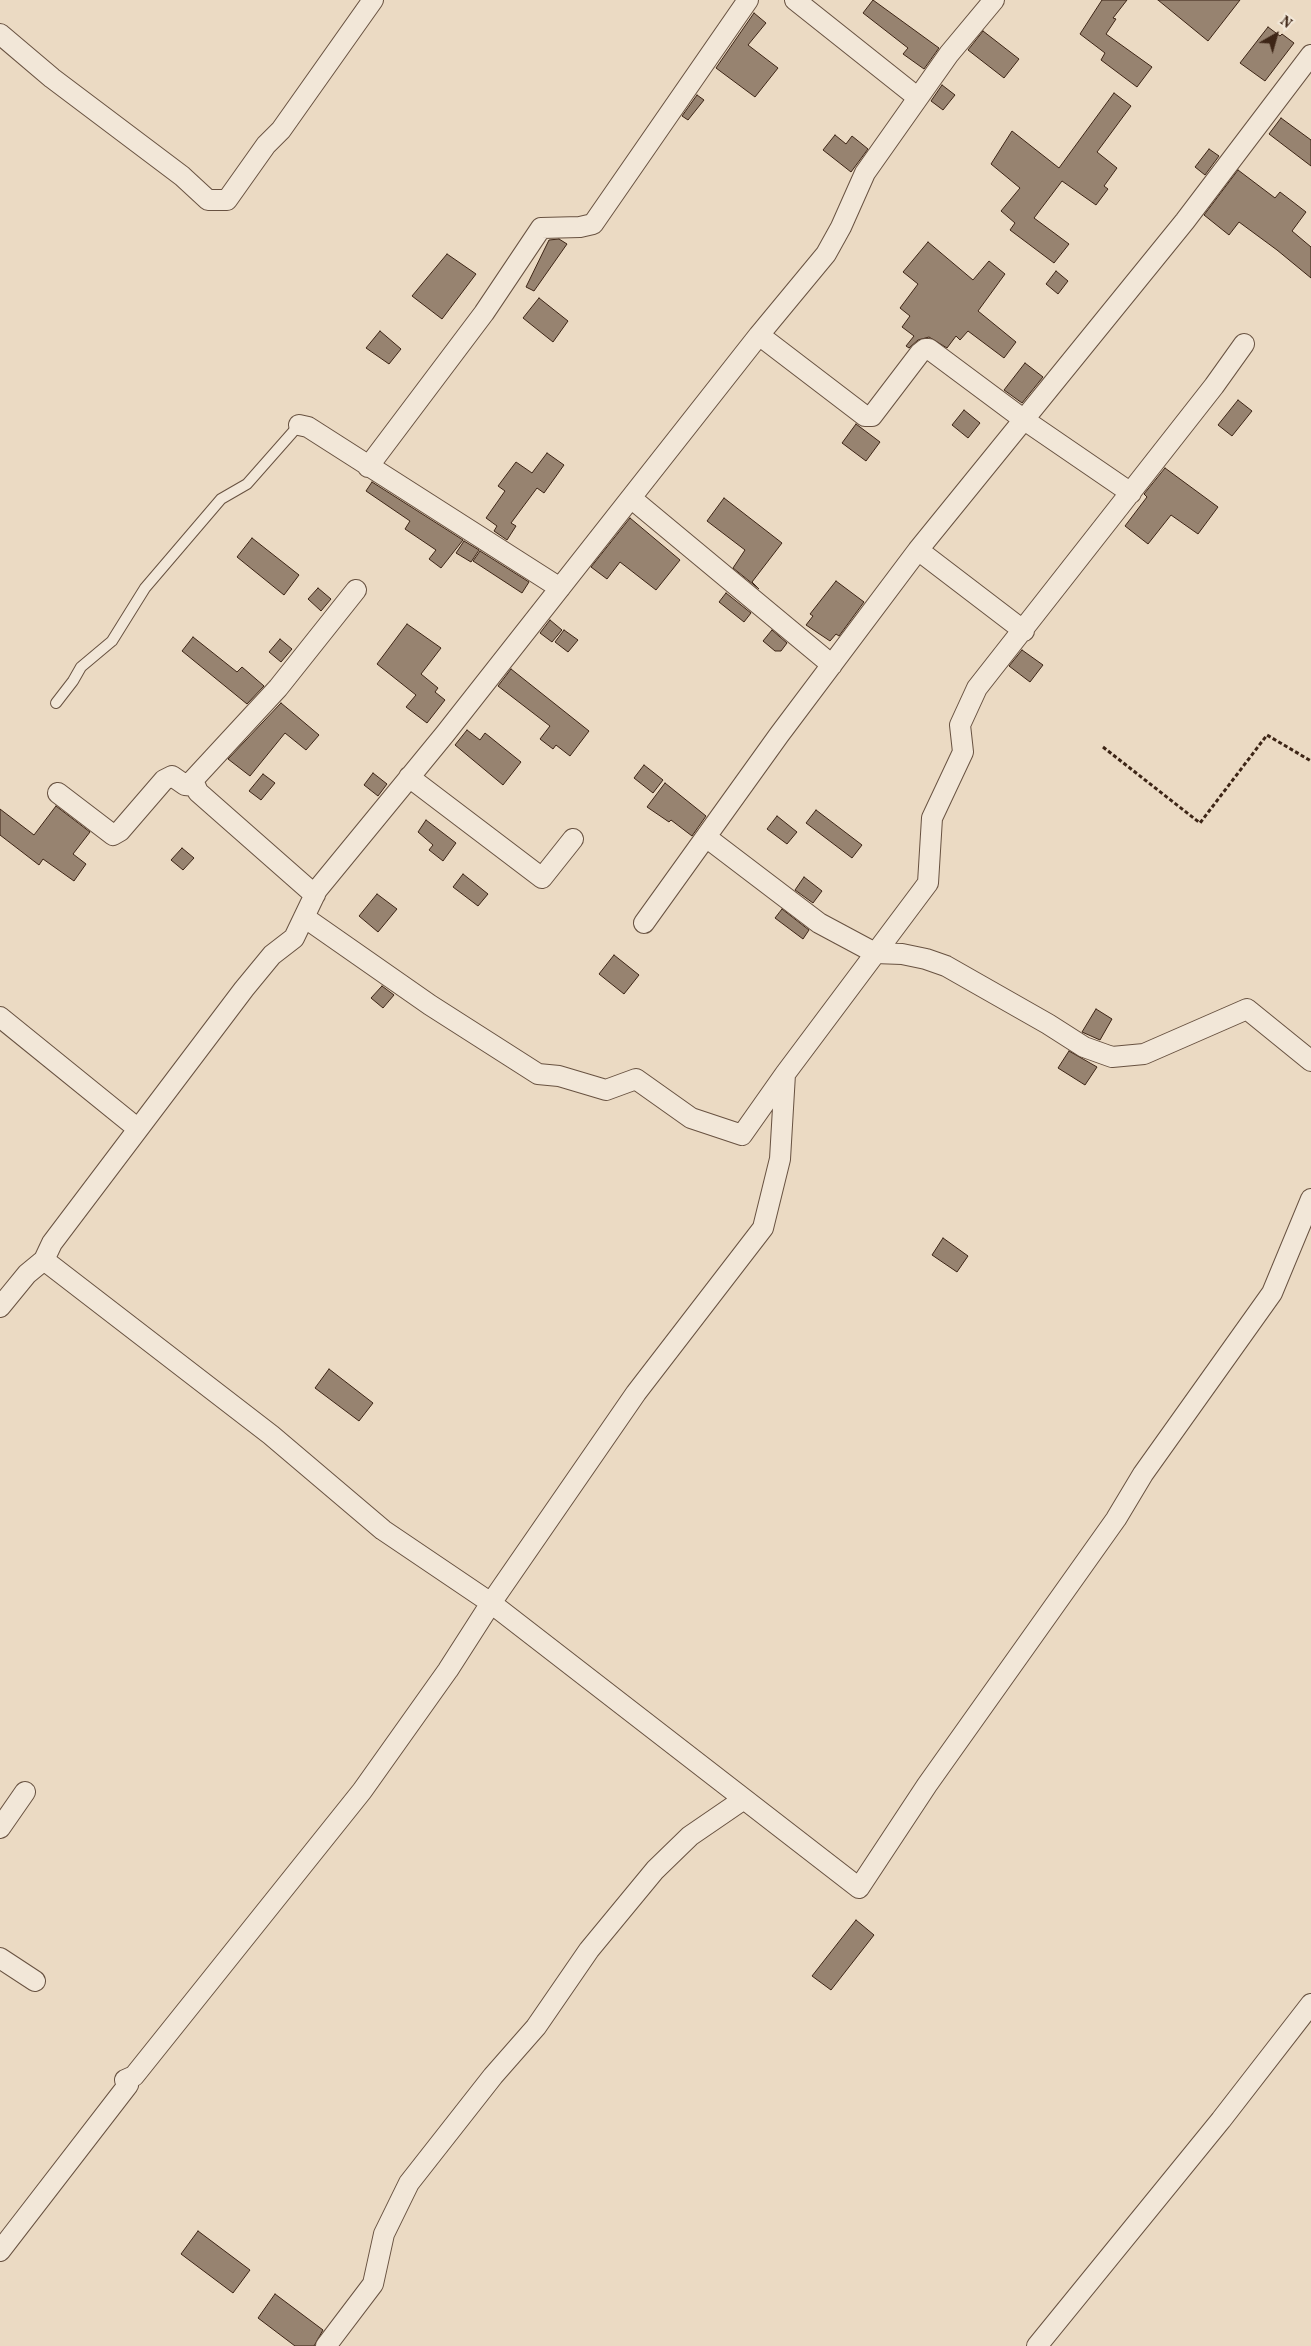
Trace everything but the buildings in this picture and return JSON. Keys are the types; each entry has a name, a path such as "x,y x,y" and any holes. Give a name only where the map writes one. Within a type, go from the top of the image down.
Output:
{"street":[{"path":"0,34 52,78 182,176 208,200 227,200 266,145 282,130 373,0"},
{"path":"368,467 484,313 541,228 580,228 593,224 748,0"},
{"path":"796,0 917,97"},
{"path":"0,1306 27,1274 44,1260 52,1243 137,1128 272,955 294,938 315,895 759,335 826,254 841,227 865,173 949,54 994,0"},
{"path":"644,924 832,664 918,550 1185,221 1311,55"},
{"path":"759,335 865,416 872,416 920,353 924,349 929,349 1023,419 1131,493"},
{"path":"304,917 430,1005 538,1074 559,1076 606,1090 636,1079 692,1118 742,1135 820,1024 928,882 932,818 963,752 960,725 977,688 1024,631 1244,344"},
{"path":"299,425 308,427 560,588"},
{"path":"631,498 832,664"},
{"path":"918,550 1024,631"},
{"path":"315,895 198,792 193,780 278,688 356,590"},
{"path":"58,793 113,835 120,831 164,780 172,776 185,785 195,786"},
{"path":"409,777 542,878 573,839"},
{"path":"706,837 819,923 875,954 902,954 946,966 1048,1024 1084,1047 1112,1057 1144,1054 1247,1009 1311,1061"},
{"path":"0,1017 137,1128"},
{"path":"0,2252 128,2085 125,2080 134,2076 362,1791 448,1670 636,1393 762,1228 780,1159 785,1074"},
{"path":"44,1260 271,1435 383,1530 492,1603 859,1888 927,1785 1116,1519 1148,1466 1272,1293 1311,1199"},
{"path":"0,1828 25,1792"},
{"path":"326,2346 374,2284 384,2234 408,2183 493,2076 536,2027 589,1950 655,1870 690,1836 744,1799"},
{"path":"0,1958 35,1981"},
{"path":"1038,2346 1221,2120 1311,2004"}],"lane":[{"path":"56,703 81,667 112,641 145,588 221,499 247,484 299,425"}],"path":[{"path":"1103,747 1200,822 1267,734 1311,761"}]}
